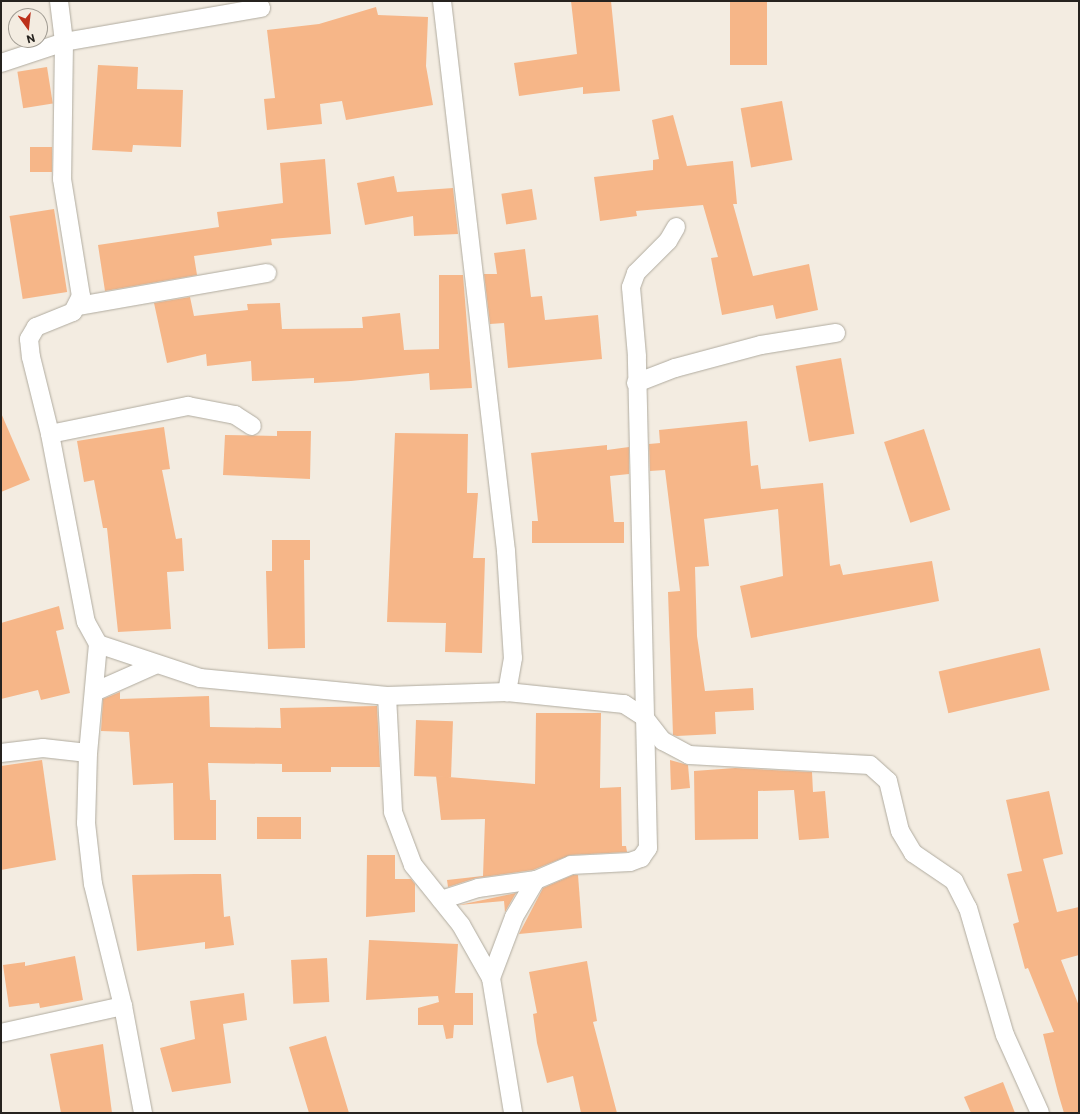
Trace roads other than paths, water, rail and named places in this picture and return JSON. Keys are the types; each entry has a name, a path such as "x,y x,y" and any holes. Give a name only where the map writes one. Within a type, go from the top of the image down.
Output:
{"street":[{"path":"60,1 64,42 62,178 81,296 78,306 73,312 36,327 29,339 50,434 86,622 98,644 88,753 86,823 94,884 124,1006 142,1113"},
{"path":"442,1 506,551 513,658 507,692"},
{"path":"1,63 64,42 261,8"},
{"path":"441,900 478,888 536,880 571,865 630,862 641,858 648,848 636,383 630,286 636,273 676,227"},
{"path":"78,306 267,273"},
{"path":"636,383 675,368 760,345 836,333"},
{"path":"50,434 188,406 235,415 252,426"},
{"path":"98,644 155,665 200,678 387,696 507,692 624,704 644,718 663,741 689,755 870,765 880,771 888,781 900,831 913,853 954,881 968,908 1005,1036 1040,1113"},
{"path":"94,692 155,665"},
{"path":"387,696 393,812 413,865 461,925 491,978 513,1113"},
{"path":"1,753 43,748 88,753"},
{"path":"491,978 514,917 536,880"},
{"path":"1,1033 124,1006"}]}
